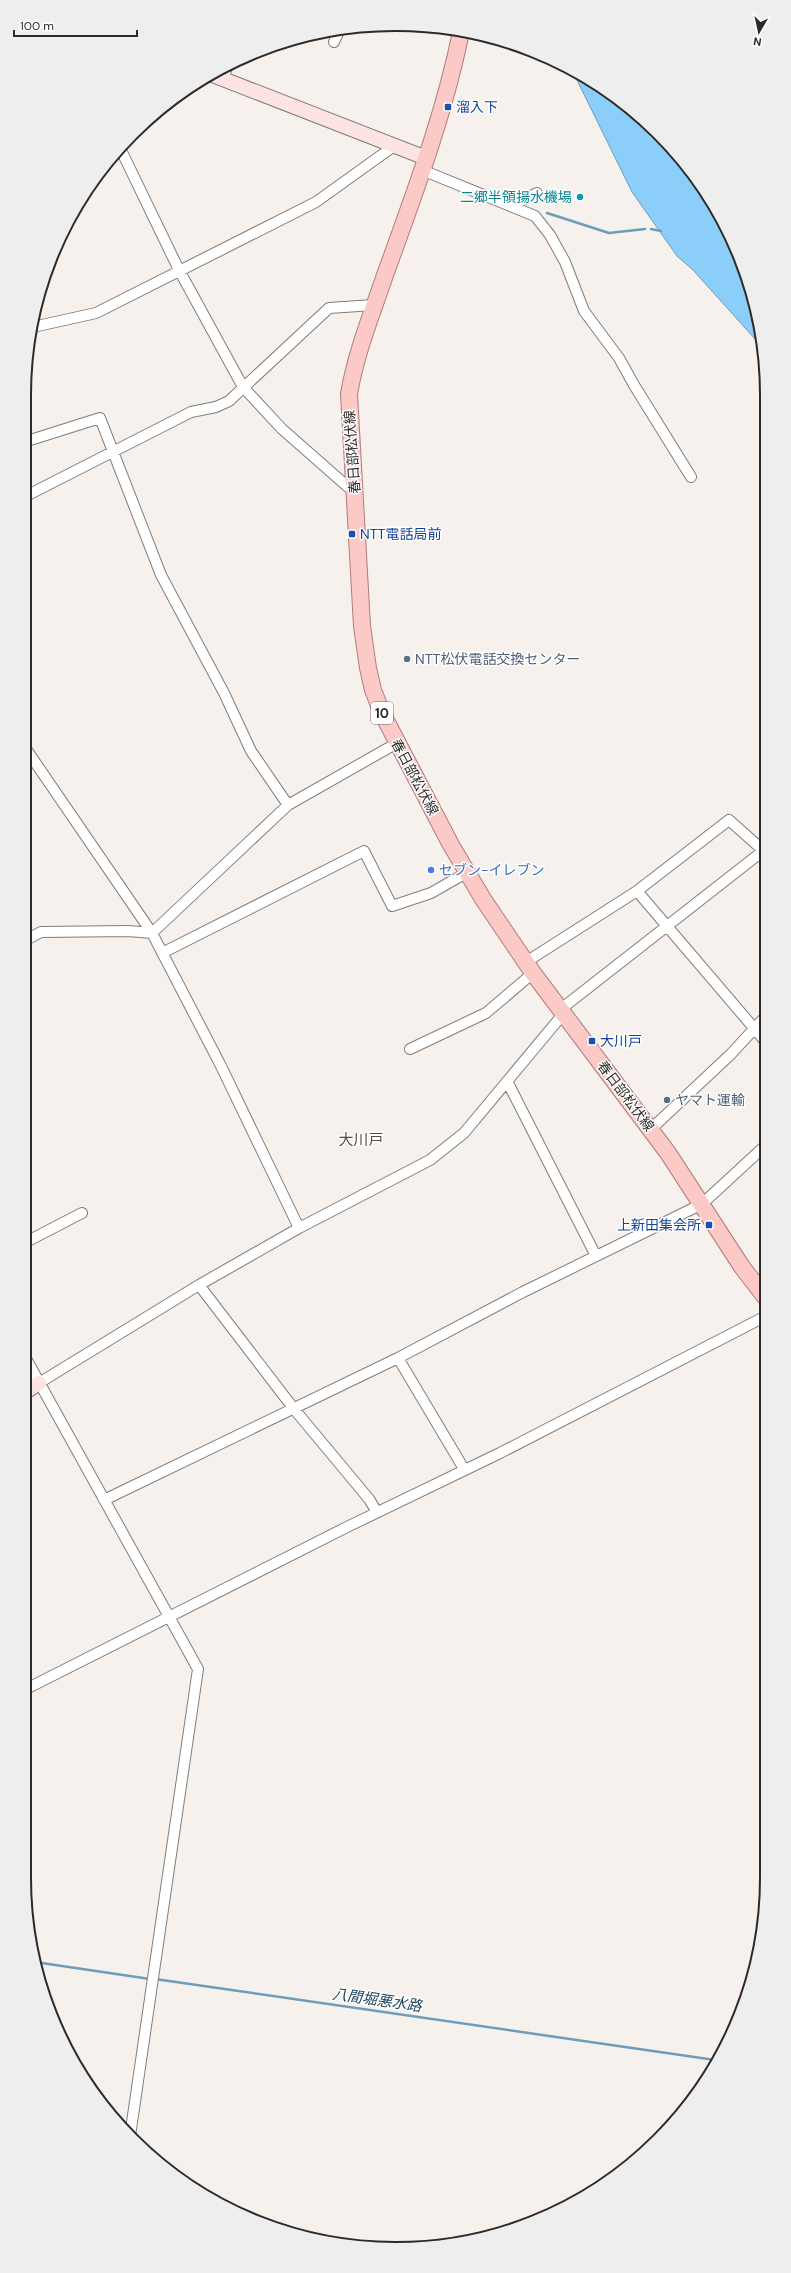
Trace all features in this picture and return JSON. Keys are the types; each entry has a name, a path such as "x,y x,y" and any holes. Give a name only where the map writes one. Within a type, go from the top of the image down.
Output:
{"main road":[{"name":"春日部松伏線","path":"460,37 446,94 424,164 357,357 349,394 348,407 366,657 373,690 397,743 466,872 530,967 651,1129 742,1266 760,1290"}],"street":[{"path":"334,42 337,36"},
{"path":"219,77 394,146 424,164 510,206 535,216 550,235 564,262 584,311 619,358 691,477"},
{"path":"38,326 96,313 316,202 394,146"},
{"path":"123,153 179,270 243,387 282,429 348,487"},
{"path":"510,206 537,193"},
{"path":"31,494 191,412 216,407 229,401 329,308 374,305"},
{"path":"31,440 100,418 161,575 224,693 251,751 288,805"},
{"path":"31,937 41,932 128,931 152,933 288,805 397,743"},
{"path":"31,756 152,933 221,1066 300,1228"},
{"path":"410,1049 486,1013 530,967 637,891 729,820 760,848"},
{"path":"162,953 364,851 392,906 431,893 466,872"},
{"path":"31,1388 199,1285 300,1228 430,1160 464,1133 563,1011 667,926 760,855"},
{"path":"637,891 760,1036"},
{"path":"651,1129 731,1054 760,1022"},
{"path":"507,1081 596,1256"},
{"path":"104,1500 398,1358 596,1256 702,1204 760,1151"},
{"path":"31,1238 82,1213"},
{"path":"199,1285 294,1409 369,1499 377,1512"},
{"path":"31,1686 377,1512 500,1453 760,1319"},
{"path":"398,1358 464,1469"},
{"path":"31,1370 198,1669 131,2128"}],"water":[{"path":"577,79 598,92 636,121 670,155 699,193 722,234 741,278 748,301 756,340 693,270 677,256 632,192"}],"waterway":[{"path":"547,213 609,233 645,229"},
{"path":"651,229 661,231"},
{"name":"八間堀悪水路","path":"41,1963 150,1979"},
{"name":"八間堀悪水路","path":"155,1979 711,2059"}],"place":[{"name":"溜入下","path":"448,107"},
{"name":"二郷半領揚水機場","path":"580,197"},
{"name":"NTT電話局前","path":"352,534"},
{"name":"NTT松伏電話交換センター","path":"407,659"},
{"name":"セブン-イレブン","path":"431,870"},
{"name":"大川戸","path":"592,1041"},
{"name":"ヤマト運輸","path":"667,1100"},
{"name":"上新田集会所","path":"709,1225"}],"district":[{"name":"大川戸","path":"361,1140"}]}
